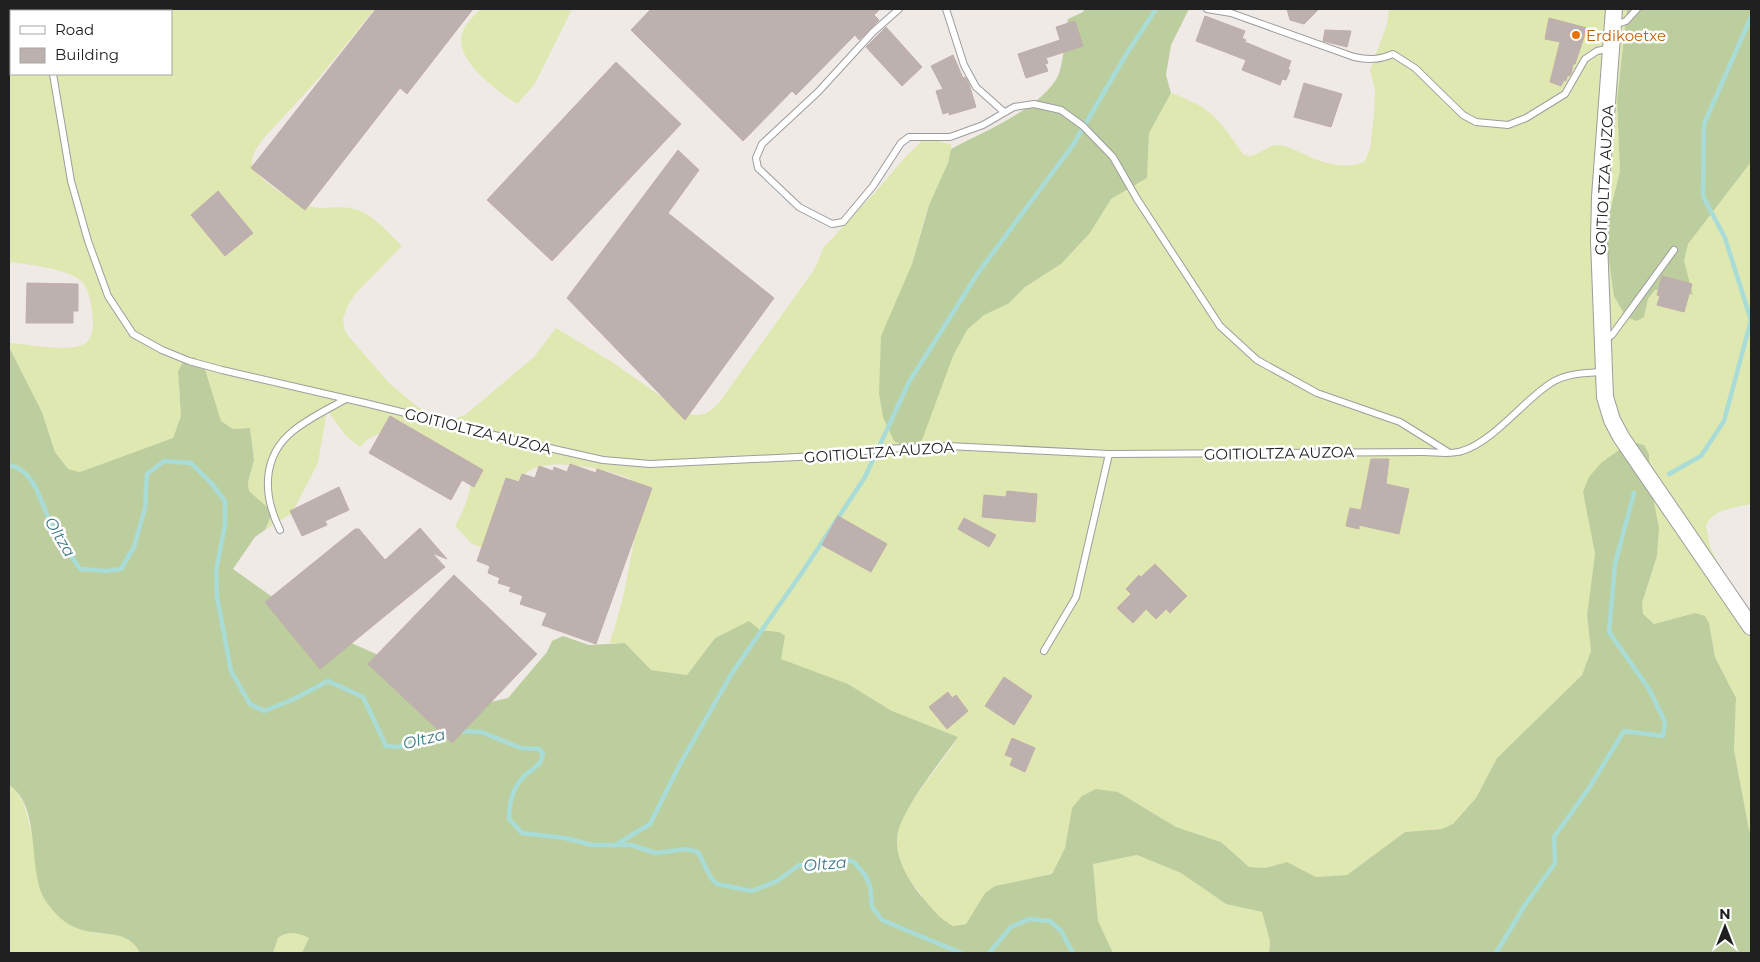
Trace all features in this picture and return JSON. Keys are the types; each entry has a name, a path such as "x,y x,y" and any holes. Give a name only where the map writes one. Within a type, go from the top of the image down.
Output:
{"street":[{"name":"GOITIOLTZA AUZOA","path":"1614,9 1600,197 1599,241 1603,372 1606,397 1610,412 1621,437 1751,627"}],"lane":[{"path":"899,9 873,32 818,92 762,144 756,158 758,168 798,207 823,221 832,224 842,222 873,186 901,142 909,136 950,136 983,125 1014,107 1034,104 1061,110 1083,126 1113,157 1137,199 1220,326 1257,360 1317,393 1400,422 1449,453"},
{"path":"946,9 964,65 976,87 1004,112"},
{"path":"1207,9 1231,13 1354,57 1375,59 1392,54 1415,68 1463,115 1476,122 1494,124 1508,125 1526,118 1565,94 1585,59 1597,51 1612,48"},
{"path":"1613,25 1626,21 1637,9"},
{"name":"GOITIOLTZA AUZOA","path":"53,75 71,181 88,241 108,296 133,334 162,350 189,361 546,448 603,460 650,464 816,456 884,449 948,446 1109,454 1461,452 1477,445 1551,382 1571,374 1603,372"},
{"path":"1603,340 1612,335 1674,250"},
{"path":"280,530 269,501 267,481 271,460 277,448 292,431 307,420 346,399"},
{"path":"1044,651 1076,597 1109,454"}],"green space":[{"path":"9,9 375,9 318,79 263,139 255,151 252,160 255,170 261,177 287,196 312,207 347,207 358,210 376,221 402,246 355,294 348,305 343,319 345,331 350,338 390,384 418,407 434,417 450,420 465,415 534,357 556,328 612,362 682,411 693,415 701,415 718,404 814,270 824,247 906,156 928,135 944,143 951,144 949,159 927,211 912,264 953,356 967,330 984,315 1008,304 1025,287 1061,264 1090,233 1111,199 1147,178 1149,133 1171,93 1205,109 1220,123 1243,154 1248,156 1252,156 1269,147 1281,145 1326,163 1357,164 1364,162 1370,150 1375,90 1370,70 1387,24 1389,9 1627,9 1617,101 1620,171 1605,231 1644,317 1648,299 1655,290 1674,289 1688,244 1751,162 1751,504 1718,513 1713,516 1706,526 1710,547 1730,587 1751,621 1751,835 1734,750 1736,698 1715,657 1709,623 1695,613 1654,624 1643,614 1642,603 1657,556 1650,482 1644,445 1637,443 1623,447 1583,492 1595,554 1587,615 1591,651 1582,675 1497,758 1476,798 1453,825 1442,829 1405,832 1347,875 1316,877 1287,862 1265,868 1249,867 1221,842 1176,827 1118,792 1072,808 1065,848 1052,874 995,886 985,893 966,924 953,926 937,914 912,883 900,859 897,839 905,814 958,737 892,711 848,684 780,659 779,632 760,630 749,622 715,638 687,675 651,670 625,643 609,643 624,593 640,509 638,486 634,482 618,474 581,466 546,465 531,470 523,475 510,494 486,549 472,544 455,526 470,489 471,476 390,434 374,436 360,447 346,436 327,410 318,463 292,513 265,530 273,512 249,491 248,482 254,460 250,428 233,429 221,421 204,366 178,371 181,416 173,438 80,472 68,469 55,452 42,412 9,347 9,343 66,348 85,344 91,336 93,326 89,296 85,286 76,277 59,270 9,262"},
{"path":"480,9 572,9 534,85 517,104 480,75 465,55 461,44 463,30"},
{"path":"1085,9 1189,9 1171,45 1166,75 1171,93 1149,133 1147,178 1111,199 1090,233 1061,264 1025,287 1008,304 984,315 967,330 953,356 922,440 910,449 894,441 883,417 879,393 881,336 912,264 929,205 948,163 951,149 1026,109 1050,88 1060,71 1068,19 1083,12"},
{"path":"1627,9 1751,9 1751,162 1688,244 1684,261 1693,295 1674,289 1655,290 1648,299 1644,317 1637,321 1626,317 1614,296 1605,231 1620,171 1617,101"},
{"path":"9,347 42,412 55,452 68,469 80,472 173,438 181,416 178,371 185,359 194,357 204,366 221,421 233,429 250,428 254,460 248,482 249,491 273,512 265,530 255,537 233,569 271,596 292,603 318,628 376,654 404,677 464,708 508,698 547,652 552,641 563,636 589,645 625,643 651,670 687,675 715,638 749,621 760,630 779,632 785,636 781,659 848,684 892,711 958,737 913,801 899,828 897,839 900,860 910,880 934,911 953,926 966,924 985,893 995,886 1052,874 1065,848 1072,808 1082,796 1096,789 1118,792 1176,827 1221,842 1249,867 1265,868 1287,862 1316,877 1347,875 1405,832 1442,829 1453,824 1476,798 1497,758 1582,675 1591,651 1587,615 1595,554 1583,492 1589,477 1601,463 1623,447 1637,443 1644,445 1649,454 1650,482 1659,528 1657,556 1642,603 1643,614 1654,624 1695,613 1705,616 1709,623 1715,657 1736,698 1734,750 1751,835 1751,953 1269,953 1270,941 1262,912 1226,904 1181,873 1137,855 1093,864 1098,921 1113,953 302,953 309,938 294,933 282,935 278,938 273,953 140,953 135,945 121,937 74,927 60,918 48,905 36,872 33,839 26,808 19,795 9,785"},
{"path":"9,785 16,790 24,804 33,839 93,933 120,936 132,942 140,953 9,953"},
{"path":"1137,855 1181,873 1226,904 1262,912 1270,941 1269,953 1113,953 1098,921 1093,864"},
{"path":"287,933 298,933 310,938 302,953 273,953 278,938"}],"building":[{"path":"376,9 473,9 407,94 400,88 305,210 251,168"},
{"path":"651,9 880,9 874,15 879,20 859,40 855,35 796,95 792,91 743,141 631,30"},
{"path":"1287,9 1319,9 1304,24 1290,20"},
{"path":"1205,16 1245,31 1242,38 1246,40 1245,42 1291,61 1286,80 1282,79 1280,85 1242,70 1246,60 1196,41"},
{"path":"1549,18 1587,28 1571,74 1567,76 1566,81 1564,80 1561,86 1550,82 1560,42 1545,39"},
{"path":"1075,21 1083,46 1046,58 1048,63 1045,64 1048,71 1026,78 1018,54 1060,40 1056,27"},
{"path":"886,27 922,67 902,86 866,47"},
{"path":"1325,30 1351,31 1347,47 1323,41"},
{"path":"953,55 963,78 965,77 969,84 976,107 949,115 949,112 943,114 936,91 943,89 931,66"},
{"path":"616,62 681,124 552,261 487,200"},
{"path":"1304,83 1342,94 1331,127 1294,117"},
{"path":"678,150 699,170 668,213 774,298 685,420 567,298"},
{"path":"218,191 253,233 225,256 191,215"},
{"path":"1662,276 1692,284 1684,312 1657,305 1660,296 1657,295"},
{"path":"27,283 78,284 78,311 73,311 73,323 26,323"},
{"path":"390,416 483,470 474,487 462,480 451,500 369,453"},
{"path":"1371,459 1389,459 1386,484 1409,489 1399,534 1359,525 1359,529 1346,526 1350,508 1361,510"},
{"path":"570,464 596,473 597,469 652,488 596,644 542,625 547,613 520,604 523,596 509,591 511,587 498,583 500,578 488,573 490,566 477,561 506,478 519,482 522,474 535,478 539,466 553,471 554,467 567,472"},
{"path":"339,487 349,510 325,521 327,525 302,536 290,511"},
{"path":"1007,491 1037,494 1035,522 982,517 984,495 1006,497"},
{"path":"838,516 887,544 871,572 822,545"},
{"path":"964,518 996,535 989,547 958,529"},
{"path":"420,528 447,559 432,553 445,567 320,669 265,602 355,529 359,529 385,560"},
{"path":"1155,564 1187,596 1170,613 1166,609 1156,619 1146,609 1133,623 1117,608 1131,594 1126,589 1139,575 1141,577"},
{"path":"454,575 537,654 452,743 368,664"},
{"path":"1004,677 1032,696 1014,725 985,706"},
{"path":"948,692 952,698 956,695 968,711 947,729 929,707"},
{"path":"1012,738 1035,748 1025,772 1010,765 1013,758 1005,755"}],"waterway":[{"path":"614,846 650,824 680,764 732,673 865,477 909,382 978,273 1073,145 1127,53 1156,9"},
{"path":"1751,17 1704,124 1703,196 1725,238 1751,320"},
{"path":"1669,474 1701,456 1724,421 1751,320"},
{"name":"Oltza","path":"9,465 18,468 32,481 52,526 80,569 106,571 121,569 134,547 145,508 147,474 164,461 191,463 211,483 225,501 225,525 216,571 217,597 231,671 250,704 264,711 294,699 328,681 363,697 386,746 399,747 447,734"},
{"path":"1496,953 1525,905 1555,863 1554,837 1589,788 1624,731 1663,736 1665,722 1649,689 1609,632 1615,564 1634,493"},
{"name":"Oltza","path":"459,731 481,732 521,748 539,749 543,754 537,766 523,777 517,785 511,799 509,819 522,833 565,838 592,845 631,845 656,853 686,849 698,852 711,878 717,884 752,891 777,881 799,865 827,866 847,860 854,862 865,875 870,886 872,907 882,920 961,953"},
{"name":"Oltza","path":"989,953 1011,927 1029,919 1050,921 1061,931 1073,953"}],"place":[{"name":"Erdikoetxe","path":"1576,35"}]}
